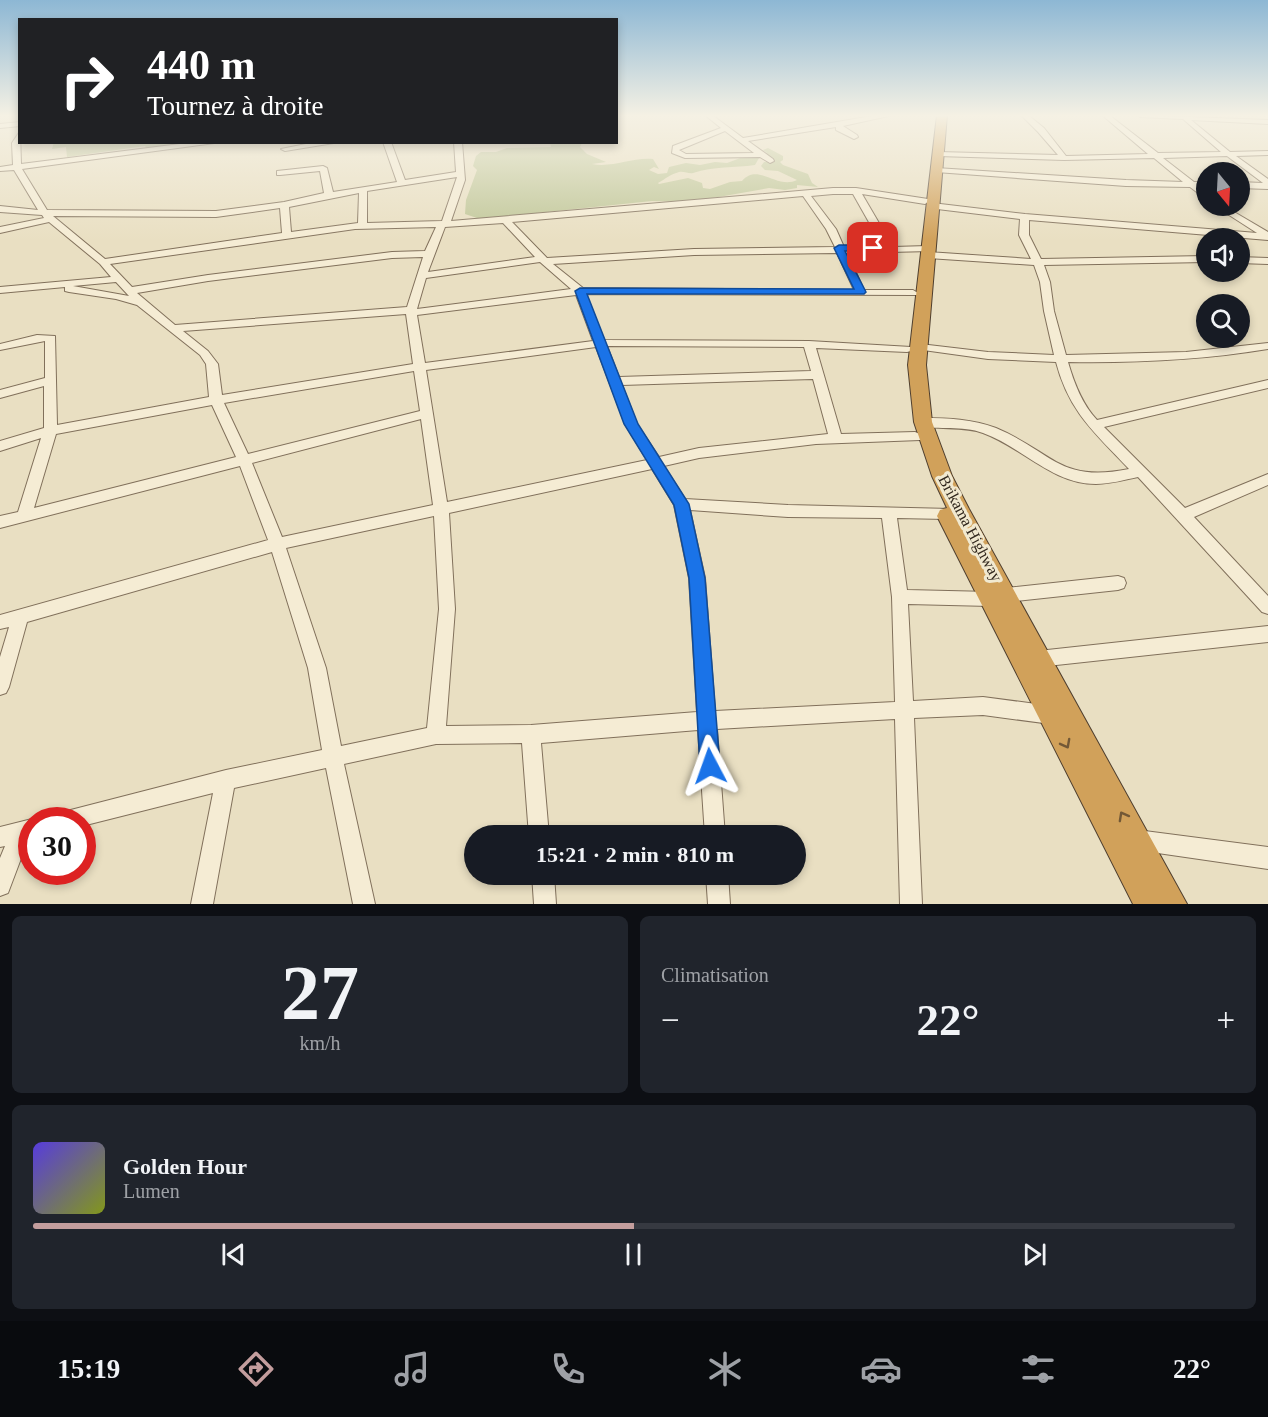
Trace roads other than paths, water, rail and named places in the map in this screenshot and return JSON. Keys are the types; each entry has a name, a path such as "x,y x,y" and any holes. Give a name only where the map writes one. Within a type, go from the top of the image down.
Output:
{"highway":[{"name":"Brikama Highway","path":"914,348 933,157"},
{"name":"Brikama Highway","path":"929,204 938,157"},
{"name":"Brikama Highway","path":"925,245 913,293 919,429 946,513 1038,659 1171,904"},
{"name":"Brikama Highway","path":"919,429 931,448 1051,715 1150,904"}],"street":[{"path":"17,157 17,166 47,216 103,261 141,303 204,353 212,364 216,400 245,462 277,544 317,668 364,904"},
{"path":"0,169 91,157"},
{"path":"392,157 402,184"},
{"path":"436,735 447,609 441,508 411,312 429,254 444,224 461,180 458,157"},
{"path":"765,157 770,161"},
{"path":"937,162 1138,157"},
{"path":"1155,157 1196,187"},
{"path":"1234,157 1268,185"},
{"path":"937,162 1126,183 1196,184"},
{"path":"280,173 323,168 329,195"},
{"path":"0,209 47,216 233,213 461,174"},
{"path":"1250,185 1268,185"},
{"path":"362,226 363,190"},
{"path":"856,190 889,248"},
{"path":"103,261 287,234 362,226 505,220 856,190 929,204 1025,217 1268,237"},
{"path":"805,193 831,230 861,292"},
{"path":"284,206 287,234"},
{"path":"0,230 47,216"},
{"path":"1235,216 1268,237"},
{"path":"1025,217 1024,235 1045,282 1049,310 1067,381 1084,414 1183,515 1268,607"},
{"path":"505,220 544,260 580,291 631,424 653,463 681,504 697,578 714,825"},
{"path":"421,276 544,260 694,252 889,248 925,245 1038,262 1196,259"},
{"path":"129,291 208,278 392,255 429,254"},
{"path":"1250,260 1268,261"},
{"path":"0,290 120,279"},
{"path":"45,286 117,296 141,303"},
{"path":"173,328 411,312 580,291 913,293"},
{"path":"0,347 50,336 50,431 24,516"},
{"path":"0,447 50,431 216,400 419,367 601,343 809,344 914,348 965,355 1061,359 1175,358 1268,346"},
{"path":"809,344 836,439"},
{"path":"615,381 818,375"},
{"path":"0,394 51,380"},
{"path":"1093,425 1268,384"},
{"path":"0,522 245,462 425,414"},
{"path":"0,622 277,544 699,453 961,423 992,432 1050,466 1071,474 1094,479 1140,472"},
{"path":"1183,515 1268,479"},
{"path":"681,504 788,511 946,513"},
{"path":"889,513 900,597 911,904"},
{"path":"900,597 998,597 1118,583"},
{"path":"0,687 20,617"},
{"path":"1038,659 1268,634"},
{"path":"96,812 226,780 436,735 531,734 707,720 983,706 1051,715"},
{"path":"531,734 538,825"},
{"path":"202,904 226,780"},
{"path":"0,837 18,832"},
{"path":"1137,840 1268,858"},
{"path":"0,885 18,847"},
{"path":"544,885 545,904"},
{"path":"718,885 719,904"}]}
